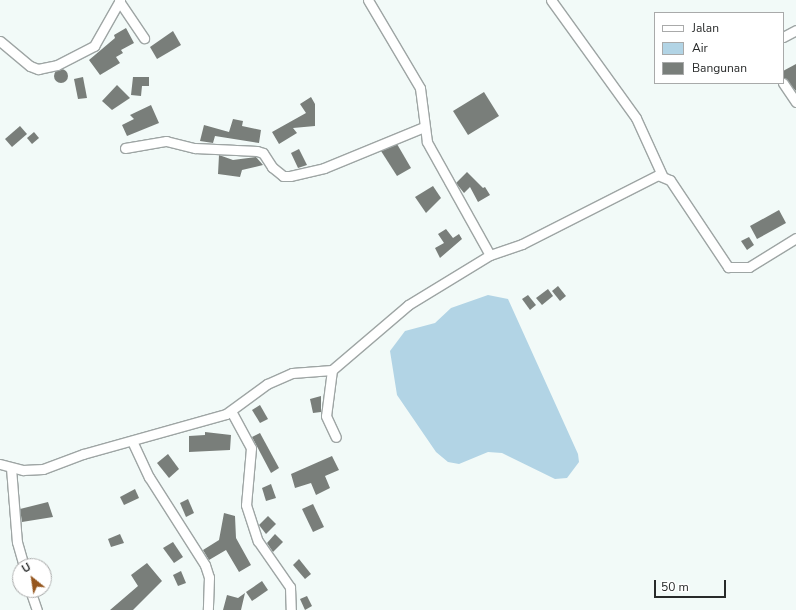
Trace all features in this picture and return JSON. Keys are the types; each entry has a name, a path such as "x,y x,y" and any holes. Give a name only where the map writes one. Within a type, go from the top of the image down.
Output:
{"street":[{"path":"368,0 420,88 424,127 435,159 490,255"},
{"path":"551,0 636,118 662,175 670,180 728,267 749,267 796,238"},
{"path":"0,41 30,66 38,69 57,65 94,46 119,1 144,38"},
{"path":"784,36 796,30"},
{"path":"783,84 796,102"},
{"path":"124,148 166,141 195,148 257,151 264,153 278,172 290,176 324,168 424,127"},
{"path":"0,464 10,468 44,469 231,411 282,377 300,372 332,370 408,305 490,255 522,244 629,188 662,175"},
{"path":"332,370 326,416 336,437"},
{"path":"231,411 251,448 246,505 258,541 290,587 291,610"},
{"path":"132,441 149,478 205,565 209,577 208,610"},
{"path":"10,468 17,542 22,558"},
{"path":"33,598 37,610"}],"water":[{"path":"488,295 508,299 578,454 579,462 567,478 555,479 502,453 488,452 459,464 448,462 436,452 397,395 390,351 405,331 435,323 451,308"}],"building":[{"path":"126,28 134,43 121,50 123,53 116,57 120,63 100,75 89,60 115,38 114,35"},
{"path":"173,31 181,45 157,59 150,47"},
{"path":"796,64 796,91 784,78 784,70"},
{"path":"61,69 66,71 68,76 66,81 61,83 56,81 54,76 56,71"},
{"path":"83,77 87,98 78,99 74,79"},
{"path":"133,77 149,77 149,86 142,86 141,96 131,95"},
{"path":"117,85 130,98 112,110 102,101"},
{"path":"484,92 499,116 468,135 453,111"},
{"path":"311,97 315,104 315,126 293,128 297,133 279,144 272,132 306,113 300,104"},
{"path":"151,105 159,123 127,136 122,125 134,119 130,115"},
{"path":"233,119 243,121 242,126 261,130 259,143 215,136 213,143 200,141 204,125 229,132"},
{"path":"20,126 27,134 12,147 5,139"},
{"path":"34,132 39,138 32,144 27,138"},
{"path":"397,144 411,168 397,176 381,151"},
{"path":"299,149 307,165 298,168 291,153"},
{"path":"219,155 233,160 256,157 263,165 242,170 240,177 218,174"},
{"path":"467,172 483,188 485,187 490,195 478,202 470,187 464,193 456,183"},
{"path":"433,186 441,198 426,213 415,197"},
{"path":"779,210 786,223 757,239 750,226"},
{"path":"446,229 453,238 459,234 462,239 440,258 435,248 444,243 438,234"},
{"path":"749,237 754,245 747,250 741,241"},
{"path":"558,286 566,296 560,301 552,291"},
{"path":"548,289 553,296 542,305 536,298"},
{"path":"528,295 536,305 530,310 522,299"},
{"path":"321,396 321,412 313,413 310,399"},
{"path":"260,405 268,419 260,423 252,410"},
{"path":"205,432 231,435 230,450 189,452 189,436 205,435"},
{"path":"260,433 279,468 271,473 252,437"},
{"path":"168,454 179,469 169,478 157,463"},
{"path":"332,456 339,470 325,476 330,488 316,495 311,483 295,488 291,474"},
{"path":"271,484 276,498 266,501 262,488"},
{"path":"135,489 139,498 124,505 120,497"},
{"path":"188,499 194,513 186,517 180,503"},
{"path":"48,502 53,517 22,522 20,509"},
{"path":"313,504 324,527 313,532 302,509"},
{"path":"224,513 235,516 236,538 251,565 239,572 226,550 209,560 203,550 219,540"},
{"path":"268,516 276,524 266,534 259,525"},
{"path":"120,534 124,543 111,547 108,539"},
{"path":"275,534 283,542 273,552 267,543"},
{"path":"173,542 183,557 174,563 163,548"},
{"path":"299,559 311,574 305,579 293,565"},
{"path":"147,563 162,581 133,610 110,610 138,586 131,575"},
{"path":"181,571 186,583 178,586 173,575"},
{"path":"262,581 268,590 252,601 246,592"},
{"path":"245,593 241,610 223,610 227,595 238,598"},
{"path":"307,596 312,606 305,610 300,599"}]}
